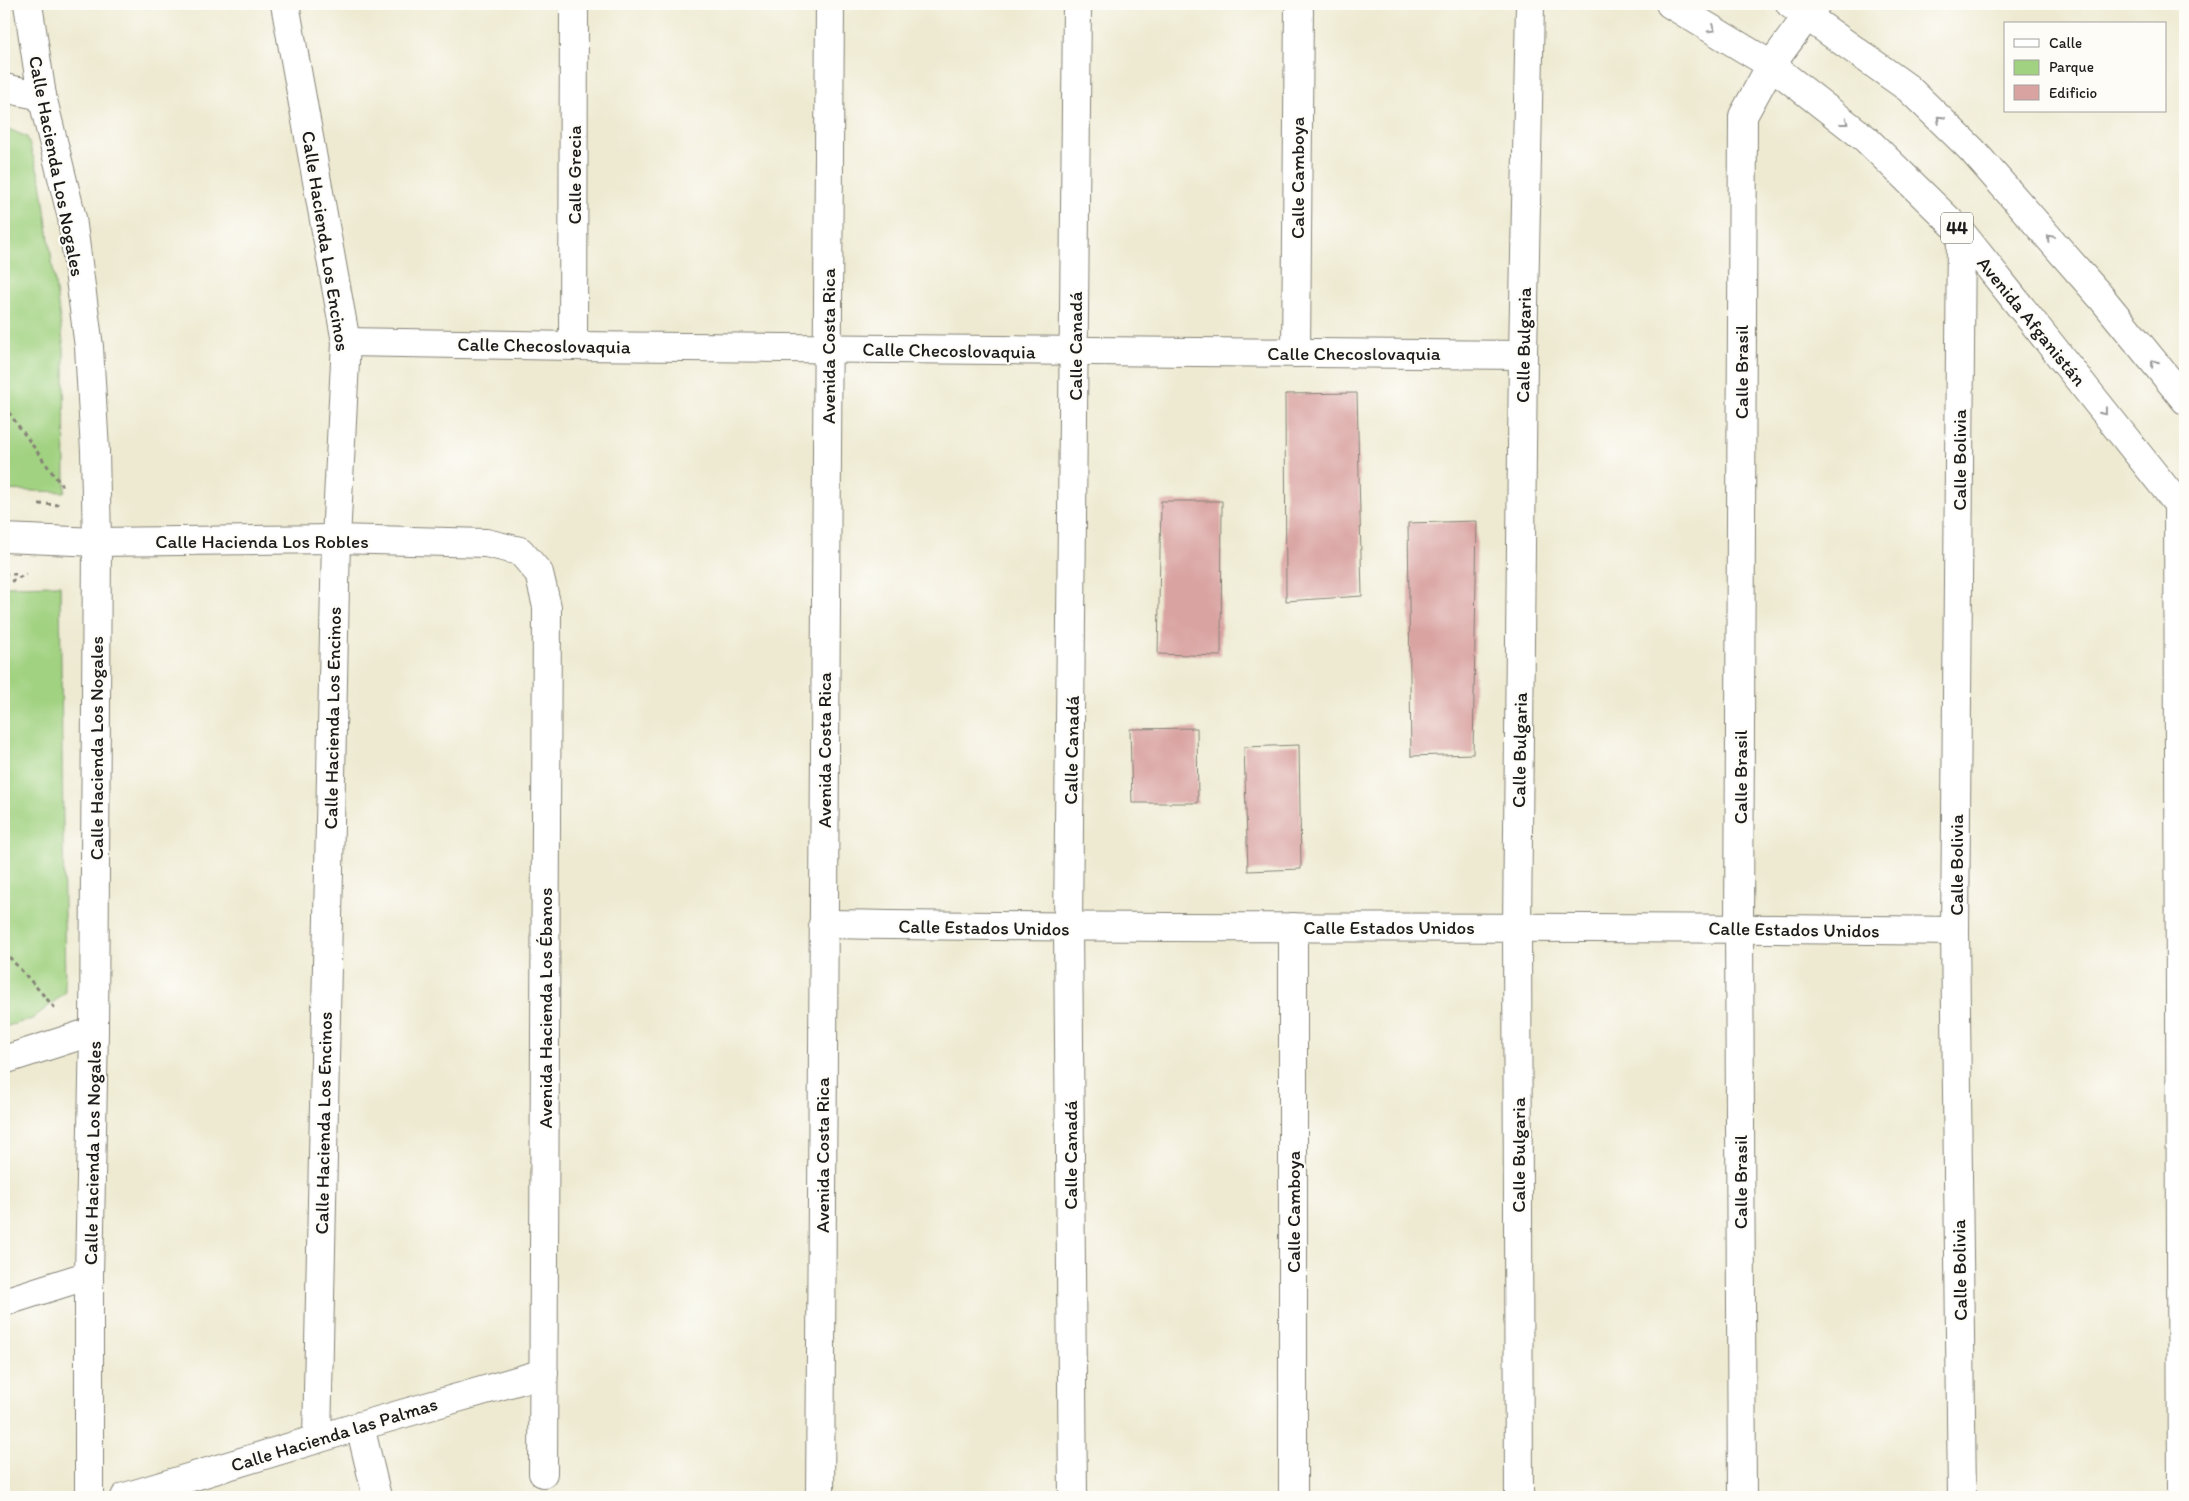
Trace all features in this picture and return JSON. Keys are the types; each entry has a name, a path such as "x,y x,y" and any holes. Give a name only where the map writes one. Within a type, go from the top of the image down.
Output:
{"street":[{"name":"Calle Hacienda Los Nogales","path":"28,4 42,96 72,218 89,347 95,451 97,542 94,1031 89,1275 89,1497"},
{"name":"Calle Hacienda Los Encinos","path":"285,4 346,342 336,539 317,1439"},
{"name":"Calle Grecia","path":"573,346 574,4"},
{"name":"Avenida Costa Rica","path":"820,1497 830,4"},
{"name":"Calle Canadá","path":"1073,1497 1068,928 1077,4"},
{"name":"Calle Camboya","path":"1296,353 1299,4"},
{"name":"Calle Bulgaria","path":"1519,1497 1517,927 1522,355 1530,4"},
{"name":"Avenida Afganistán","path":"1670,4 1771,65 1866,139 1961,232 2182,509"},
{"path":"1804,8 1908,88 1972,150 2100,296 2185,400"},
{"name":"Calle Brasil","path":"1742,1497 1739,928 1743,116 1804,8"},
{"path":"4,88 42,96"},
{"name":"Calle Bolivia","path":"1961,232 1956,931 1962,1497"},
{"name":"Calle Checoslovaquia","path":"346,342 828,349 1522,355"},
{"path":"2182,509 2182,1497"},
{"name":"Calle Hacienda Los Robles","path":"4,538 97,542 336,539 486,543 520,550"},
{"name":"Avenida Hacienda Los Ébanos","path":"520,550 539,573 547,607 543,1474"},
{"name":"Calle Estados Unidos","path":"823,924 1068,928 1517,927 1956,931"},
{"name":"Calle Camboya","path":"1292,927 1293,1497"},
{"path":"4,1060 94,1031"},
{"path":"4,1302 89,1275"},
{"name":"Calle Hacienda las Palmas","path":"125,1497 544,1372"},
{"path":"360,1426 378,1497"}],"path":[{"path":"4,406 65,490"},
{"path":"4,585 26,574"},
{"path":"4,951 55,1009"}],"green space":[{"path":"4,127 27,137 41,181 64,349 65,492 4,490"},
{"path":"60,585 65,993 32,1019 4,1027 4,586"}],"building":[{"path":"1357,393 1362,596 1286,601 1285,394"},
{"path":"1161,501 1222,501 1221,656 1158,654"},
{"path":"1477,521 1473,754 1411,756 1408,523"},
{"path":"1197,728 1198,803 1132,803 1130,729"},
{"path":"1299,745 1301,869 1248,871 1244,747"}]}
